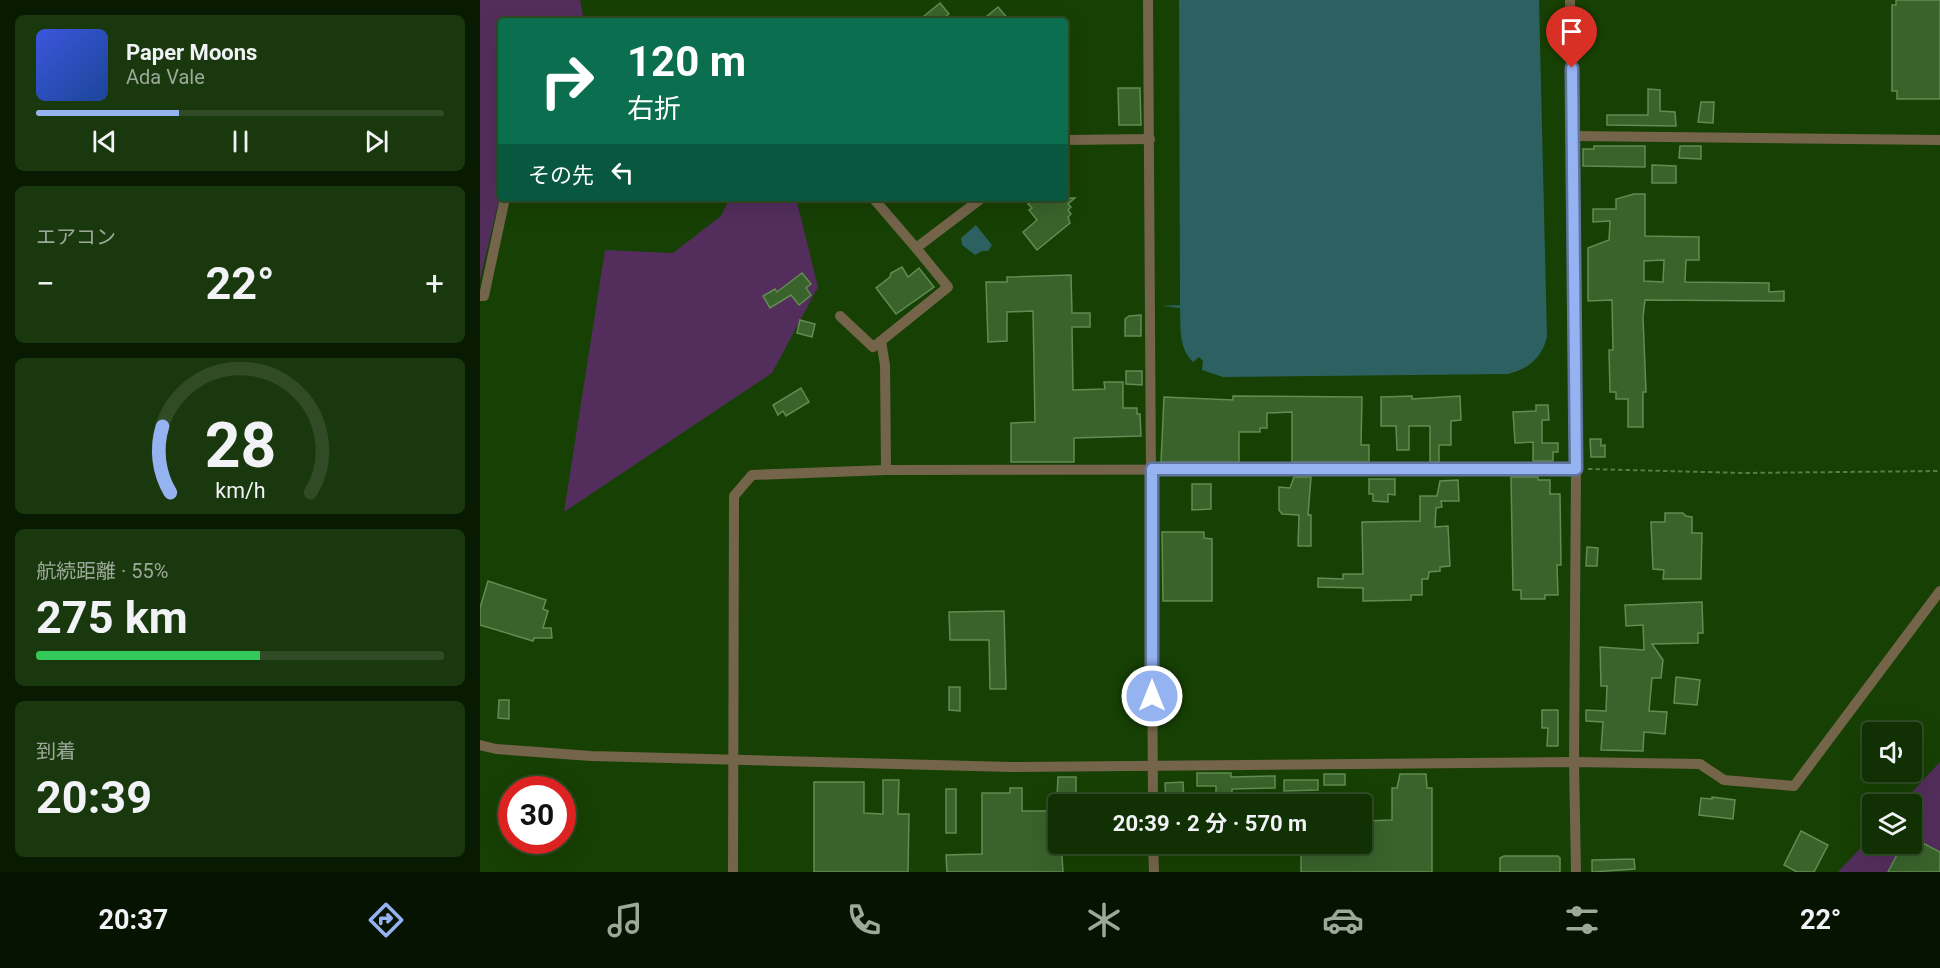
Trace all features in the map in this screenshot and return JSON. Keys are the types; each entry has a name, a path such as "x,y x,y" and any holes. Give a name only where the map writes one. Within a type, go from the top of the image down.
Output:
{"street":[{"path":"1148,0 1153,794"},
{"path":"1570,0 1576,469 1574,762 1576,872"},
{"path":"1573,136 1940,140"},
{"path":"1068,140 1150,139"},
{"path":"480,296 484,296 505,201"},
{"path":"840,316 873,347 948,287 876,201"},
{"path":"916,248 978,201"},
{"path":"881,341 885,365 886,470"},
{"path":"733,872 734,496 752,475 886,470 1576,469"},
{"path":"480,745 496,749 591,756 999,766 1574,762 1700,764 1724,780 1794,786 1940,591"},
{"path":"1153,854 1154,872"}],"path":[{"path":"1576,469 1743,473 1940,471"}],"shaded area":[{"path":"480,0 580,0 583,18 498,18 499,201 480,279"},
{"path":"728,201 797,201 818,287 772,373 564,512 605,250 673,253 721,216"},
{"path":"1940,762 1940,872 1838,872 1862,847 1862,854 1922,854 1922,794 1910,794"}],"water":[{"path":"1179,0 1539,0 1547,337 1538,357 1528,366 1508,374 1223,377 1202,370 1203,361 1199,357 1193,362 1183,344 1180,308 1161,306 1180,305"},
{"path":"976,225 992,245 988,251 975,255 962,245 961,238"}],"building":[{"path":"1896,0 1940,0 1940,99 1897,99 1897,91 1892,91 1892,5 1896,5"},
{"path":"940,3 949,14 944,18 922,18"},
{"path":"998,7 1007,18 985,18"},
{"path":"1118,88 1140,88 1141,125 1119,125"},
{"path":"1648,89 1660,90 1660,111 1675,112 1676,126 1607,125 1607,115 1648,115"},
{"path":"1701,102 1714,102 1713,123 1698,122"},
{"path":"1594,146 1645,146 1645,167 1583,166 1583,149 1594,149"},
{"path":"1680,146 1701,146 1701,159 1679,158"},
{"path":"1652,165 1676,166 1676,183 1652,183"},
{"path":"1634,194 1645,194 1645,236 1699,237 1699,260 1686,260 1685,282 1769,283 1769,292 1784,291 1784,301 1645,300 1643,317 1646,392 1643,392 1643,427 1628,427 1628,399 1616,399 1616,392 1610,392 1609,350 1613,350 1612,300 1588,301 1588,248 1609,240 1610,221 1593,222 1593,209 1616,209 1616,199","holes":["1664,260 1663,282 1644,281 1644,261"]},
{"path":"1068,198 1075,198 1068,204 1071,207 1068,210 1071,214 1068,217 1070,223 1037,250 1023,232 1037,220 1029,210 1032,208 1028,204 1032,201 1068,201"},
{"path":"902,267 908,277 919,268 934,287 896,314 876,288 890,277 891,273"},
{"path":"802,273 811,284 806,288 811,295 799,305 791,295 770,308 763,296 775,289 777,292"},
{"path":"1071,275 1072,313 1090,313 1090,327 1072,327 1073,390 1105,389 1104,382 1123,382 1123,408 1137,408 1137,414 1140,414 1141,436 1074,438 1074,462 1011,462 1011,423 1035,422 1033,311 1007,312 1007,341 988,342 986,282 1007,282 1007,277"},
{"path":"1141,315 1141,336 1125,336 1125,319 1129,316"},
{"path":"800,320 815,324 812,337 797,333"},
{"path":"1126,371 1142,371 1142,385 1126,384"},
{"path":"801,388 809,402 786,416 783,411 778,415 773,405"},
{"path":"1233,396 1362,397 1361,445 1369,445 1369,462 1292,462 1292,412 1267,413 1267,428 1260,428 1260,432 1239,432 1239,462 1161,462 1164,397 1233,400"},
{"path":"1412,396 1412,399 1460,396 1461,420 1451,421 1451,445 1439,445 1439,462 1430,462 1430,426 1409,426 1409,450 1397,450 1396,426 1381,426 1381,397"},
{"path":"1536,405 1548,405 1549,420 1542,420 1542,443 1558,443 1558,452 1553,452 1553,461 1533,461 1533,442 1515,443 1513,412 1536,411"},
{"path":"1590,439 1601,439 1601,446 1605,445 1605,457 1591,457"},
{"path":"1294,477 1311,477 1308,515 1311,515 1311,546 1298,546 1299,515 1282,514 1279,510 1279,487 1290,488"},
{"path":"1511,477 1538,477 1538,480 1550,480 1550,494 1560,494 1561,565 1557,565 1558,595 1545,595 1545,599 1521,599 1521,590 1513,590"},
{"path":"1369,479 1395,479 1395,495 1388,494 1388,502 1373,501 1373,494 1369,494"},
{"path":"1458,480 1459,501 1441,501 1442,507 1436,508 1435,527 1448,526 1450,566 1440,567 1440,571 1429,572 1428,579 1422,579 1422,595 1411,595 1411,600 1363,601 1363,588 1318,587 1318,578 1343,579 1343,574 1363,574 1362,522 1420,521 1420,496 1437,496 1440,481"},
{"path":"1192,484 1211,484 1211,509 1192,510"},
{"path":"1665,513 1683,513 1692,517 1692,533 1702,533 1701,579 1663,579 1664,570 1653,569 1651,522 1665,522"},
{"path":"1162,532 1204,532 1204,538 1212,539 1212,601 1163,601"},
{"path":"1587,547 1598,548 1597,566 1586,566"},
{"path":"488,581 546,600 543,609 548,611 543,628 551,628 552,638 534,638 533,641 480,625 480,608"},
{"path":"1702,602 1703,633 1698,633 1698,643 1652,644 1663,660 1661,678 1652,678 1649,711 1667,712 1665,734 1644,732 1643,751 1601,750 1603,722 1586,721 1586,710 1606,711 1607,686 1601,686 1600,647 1644,650 1643,625 1626,626 1625,605"},
{"path":"1004,611 1006,689 990,689 989,640 950,640 949,612"},
{"path":"1676,677 1700,680 1697,705 1674,703"},
{"path":"949,687 960,687 960,711 949,710"},
{"path":"499,700 509,700 509,719 498,718"},
{"path":"1542,710 1558,710 1558,746 1547,746 1548,728 1542,728"},
{"path":"1197,773 1231,773 1231,777 1275,776 1275,788 1232,789 1232,794 1216,794 1216,786 1197,786"},
{"path":"1324,774 1345,774 1345,785 1324,785"},
{"path":"1400,774 1426,774 1427,788 1432,788 1432,872 1301,872 1301,854 1372,854 1372,821 1392,820 1392,788 1397,788"},
{"path":"1058,777 1076,777 1076,794 1057,794"},
{"path":"883,780 899,780 898,814 909,814 908,872 814,872 814,782 864,782 864,813 883,814"},
{"path":"1284,780 1318,780 1318,790 1284,791"},
{"path":"1183,782 1184,794 1166,794 1165,783"},
{"path":"1010,788 1022,788 1022,811 1048,811 1048,854 1062,854 1063,872 947,872 946,855 982,854 982,793 1010,793"},
{"path":"946,789 956,789 956,833 946,833"},
{"path":"1712,797 1735,800 1733,819 1699,815 1701,798 1712,799"},
{"path":"1801,831 1828,845 1814,872 1797,872 1784,865"},
{"path":"1922,843 1940,852 1940,872 1888,872 1897,854 1922,854"},
{"path":"1504,856 1558,856 1560,872 1500,872 1500,858"},
{"path":"1634,859 1635,869 1592,872 1592,860"}],"route":[{"path":"1152,696 1152,469 1576,469 1572,68"}]}
